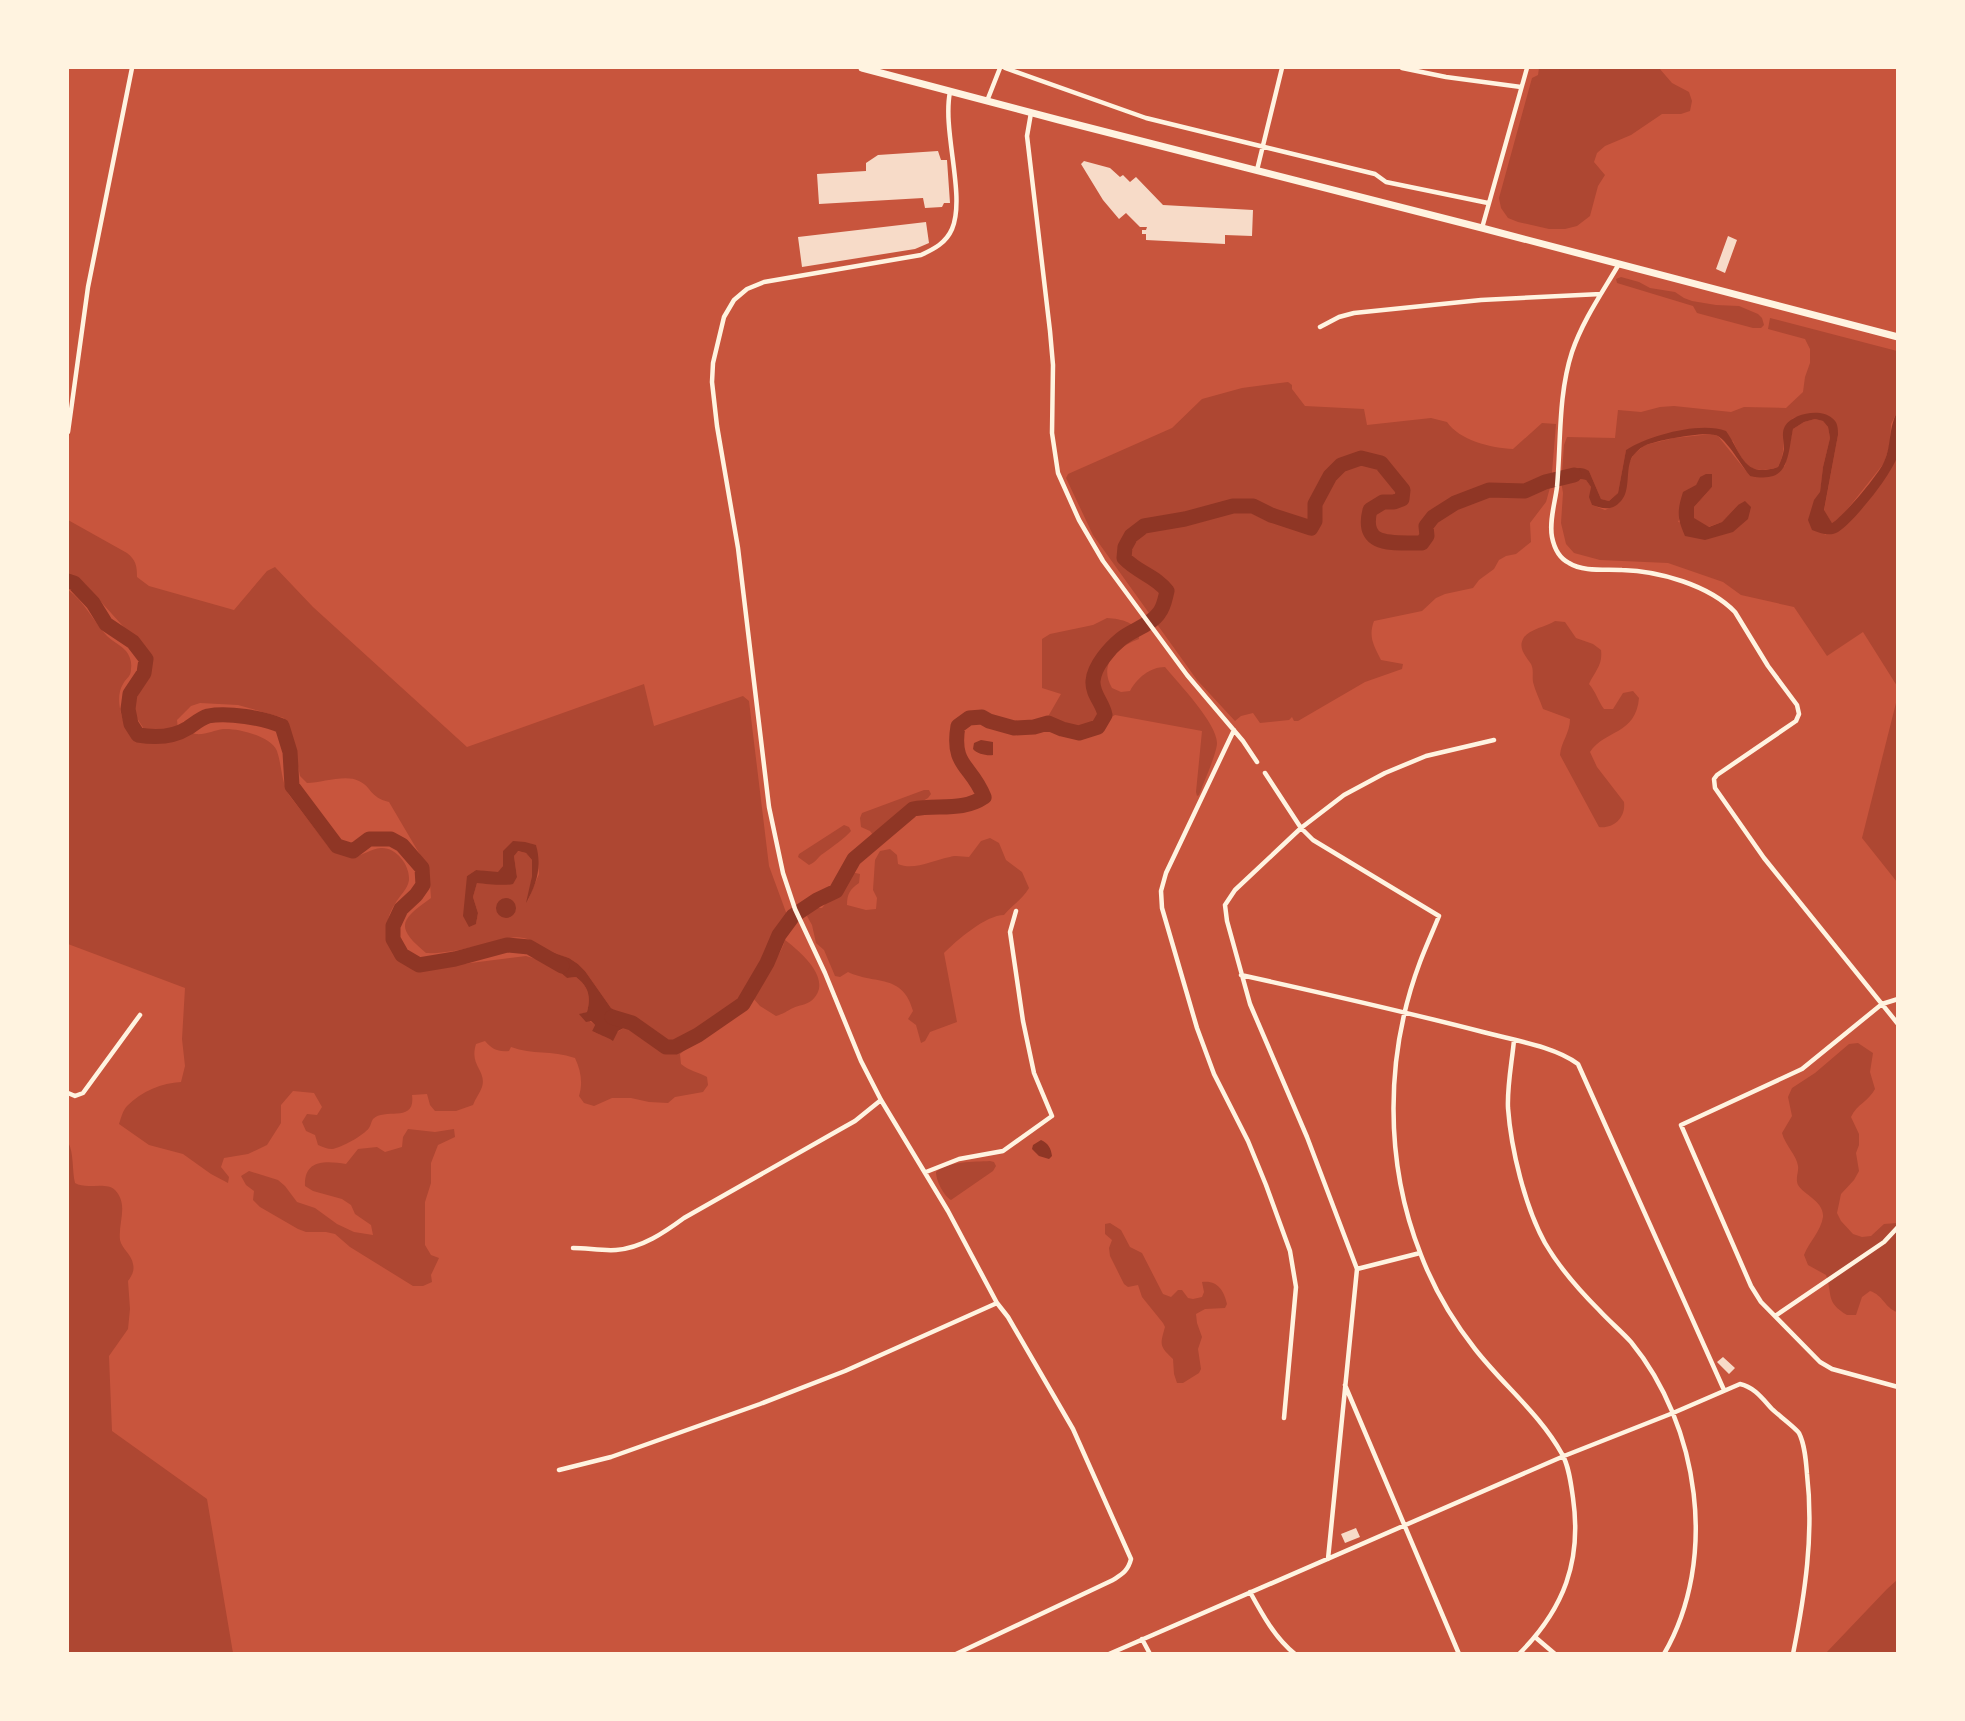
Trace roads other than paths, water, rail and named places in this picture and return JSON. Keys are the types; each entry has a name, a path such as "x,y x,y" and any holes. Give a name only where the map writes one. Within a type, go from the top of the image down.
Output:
{"main road":[{"path":"862,68 1898,337"}],"street":[{"path":"68,432 88,287 132,68"},
{"path":"987,101 1000,68"},
{"path":"1005,68 1146,118 1375,174 1386,182 1488,203"},
{"path":"1257,171 1282,68"},
{"path":"1402,68 1446,77 1521,87"},
{"path":"1482,228 1527,68"},
{"path":"950,92 948,114 956,194 953,228 946,240 936,249 921,255 764,282 747,289 734,300 724,317 713,363 713,402 738,548 769,807 783,873 795,909 861,1061 881,1100 926,1172 997,1303 1008,1317 1073,1429 1131,1559 1124,1573 1113,1580 956,1653"},
{"path":"1031,113 1027,136 1053,365 1052,433 1057,467 1085,530 1103,561 1187,675 1234,730 1257,762"},
{"path":"1619,264 1590,312 1572,354 1564,393 1552,536 1557,552 1563,559 1578,567 1639,570 1675,578 1728,605 1735,612 1768,666 1797,705 1799,714 1796,721 1717,775 1713,784 1764,858 1898,1024"},
{"path":"1320,327 1339,317 1354,313 1481,300 1601,294"},
{"path":"1234,730 1166,873 1161,891 1162,908 1197,1028 1214,1074 1248,1142 1293,1261 1296,1287 1284,1418"},
{"path":"1328,1559 1357,1269 1307,1137 1250,1004 1227,921 1225,905 1235,890 1301,828 1344,795 1385,773 1426,756 1494,740"},
{"path":"1265,773 1301,828 1313,840 1439,916 1419,964 1397,1058 1392,1130 1396,1164 1420,1253 1432,1280 1475,1349 1546,1429 1564,1456 1576,1518 1572,1565 1563,1592 1551,1617 1536,1637 1519,1653"},
{"path":"926,1172 959,1159 1003,1151 1052,1116 1034,1073 1023,1021 1010,932 1016,911"},
{"path":"1241,975 1406,1012 1514,1040 1567,1055 1578,1064 1724,1390"},
{"path":"1898,999 1882,1004 1802,1069 1681,1125 1751,1286 1761,1302 1820,1362 1832,1369 1898,1388"},
{"path":"68,1094 75,1096 83,1093 140,1015"},
{"path":"1514,1040 1508,1107 1524,1193 1540,1232 1566,1273 1630,1341 1654,1374 1673,1413 1683,1442 1695,1515 1694,1556 1689,1588 1672,1640 1664,1653"},
{"path":"573,1248 613,1250 639,1245 666,1232 684,1218 839,1130 881,1100"},
{"path":"1775,1316 1884,1242 1898,1227"},
{"path":"1357,1269 1420,1253"},
{"path":"559,1470 611,1457 760,1404 845,1371 997,1303"},
{"path":"1344,1383 1459,1653"},
{"path":"1109,1653 1564,1456 1740,1384 1750,1386 1787,1424 1798,1432 1805,1456 1810,1502 1809,1544 1806,1588 1793,1653"},
{"path":"1250,1592 1272,1628 1286,1646 1295,1653"},
{"path":"1536,1637 1554,1653"},
{"path":"1142,1639 1150,1653"}],"waterway":[{"path":"612,1017 632,1023 666,1047 675,1047 698,1035 743,1004 767,963 779,935 793,916 836,891 854,859 913,809 958,806 976,802 984,797 957,750 958,726 969,718 982,717 1014,728 1034,727 1048,723 1079,733 1098,727 1105,715 1093,686 1096,669 1103,658 1125,636 1156,617 1162,608 1167,591 1124,558 1125,547 1131,536 1144,526 1185,519 1233,506 1253,506 1271,515 1311,528 1315,521 1315,504 1330,476 1341,465 1361,458 1381,463 1403,490 1402,499 1383,502 1370,510 1368,523 1370,531 1382,541 1422,543 1427,536 1426,526 1433,517 1455,503 1489,490 1525,491 1545,482 1574,475"},
{"path":"68,581 74,583 93,603 106,624 133,642 146,659 144,673 130,694 128,709 131,724 138,735 157,737 170,735 182,731 205,717 216,715 245,716 282,726 290,752 292,786 337,846 353,851 369,839 391,839 402,845 422,868 423,885 401,909 393,926 393,939 402,955 419,965 455,959 507,945 529,947 562,966"}]}
